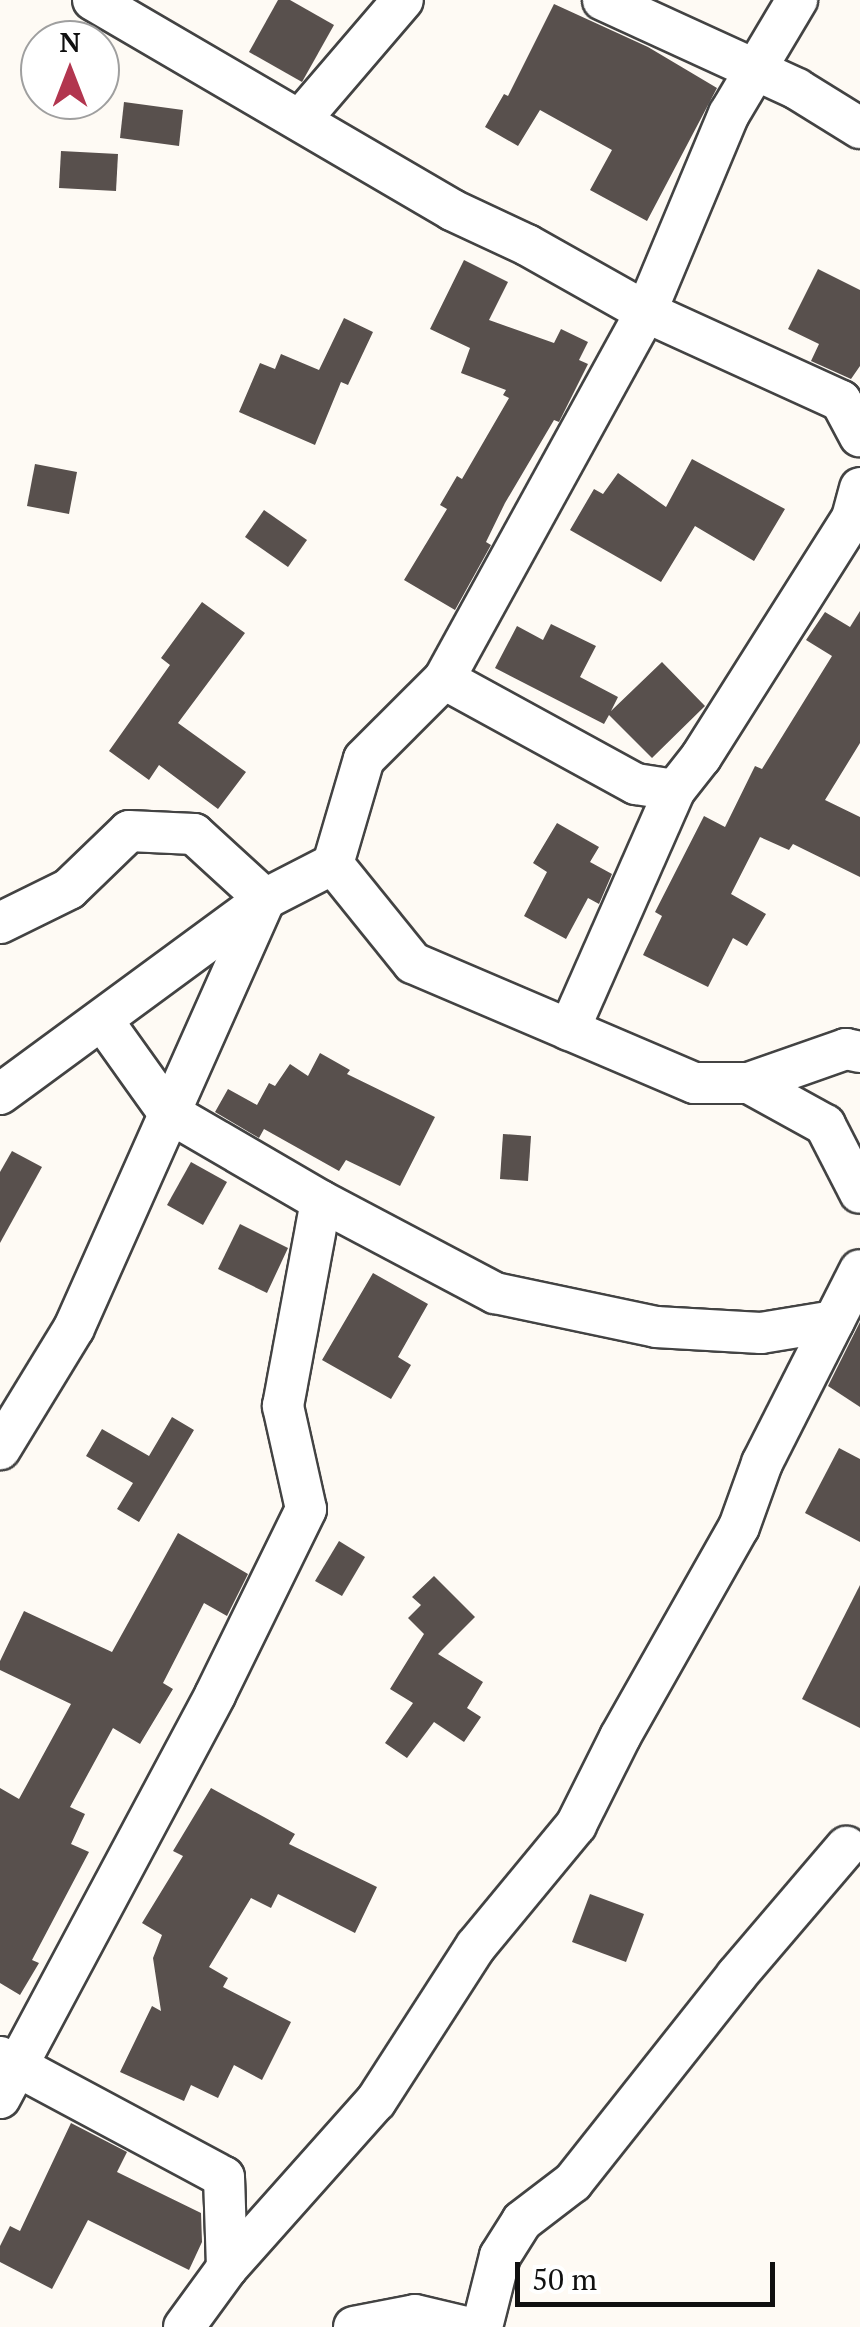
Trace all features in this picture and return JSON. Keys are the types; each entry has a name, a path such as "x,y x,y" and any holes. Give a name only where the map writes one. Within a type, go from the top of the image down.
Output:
{"street":[{"path":"93,0 452,210 527,246 646,312 842,402 860,436"},
{"path":"300,120 403,0"},
{"path":"603,0 753,68 860,128"},
{"path":"0,1094 266,899 333,864 364,759 444,679 646,312 729,114 753,68 798,0"},
{"path":"569,1030 676,790 852,518 860,488"},
{"path":"444,679 636,784 676,790"},
{"path":"0,923 69,889 130,831 194,834 266,899"},
{"path":"333,864 413,963 694,1083 749,1083 846,1050 860,1052"},
{"path":"0,1449 74,1328 266,899"},
{"path":"104,1021 168,1112 321,1201 495,1294 656,1328 761,1333 834,1321"},
{"path":"749,1083 825,1126 860,1193"},
{"path":"226,2268 224,2178 5,2074 215,1695 306,1509 283,1406 321,1201"},
{"path":"184,2327 226,2268 376,2101 476,1946 576,1825 620,1737 739,1526 762,1463 860,1270"},
{"path":"482,2327 500,2256 522,2221 573,2182 736,1976 846,1847"},
{"path":"354,2327 415,2315 466,2327"}],"building":[{"path":"278,0 290,0 334,25 302,82 249,52"},
{"path":"554,4 648,47 717,88 647,221 590,190 612,150 540,110 518,146 485,127 504,94 508,96"},
{"path":"124,102 183,110 179,146 120,138"},
{"path":"61,151 118,154 116,191 59,188"},
{"path":"464,260 508,282 489,320 554,343 561,329 588,342 579,360 588,364 559,422 554,420 505,503 486,542 491,545 455,610 404,580 447,509 440,505 457,476 462,479 509,398 503,395 506,390 461,373 470,348 430,329"},
{"path":"818,269 860,290 860,366 851,379 811,361 819,344 788,329"},
{"path":"344,318 373,332 348,385 341,382 315,445 239,412 260,363 275,369 281,354 319,370"},
{"path":"692,459 785,509 754,561 695,526 661,582 570,530 594,489 603,494 618,473 666,507"},
{"path":"35,464 77,472 69,514 27,506"},
{"path":"264,510 307,540 288,567 245,537"},
{"path":"202,602 245,633 178,723 246,772 218,809 159,765 149,780 109,751 170,665 161,658"},
{"path":"860,611 860,743 825,800 860,817 860,877 793,844 789,850 760,837 731,894 766,914 747,946 733,938 708,987 643,955 662,916 655,912 704,816 725,827 755,766 762,769 832,656 806,640 825,612 850,627"},
{"path":"551,624 596,646 580,677 618,697 611,711 662,662 705,706 652,758 609,715 604,724 495,668 517,626 543,640"},
{"path":"557,823 599,847 590,862 612,874 599,904 588,898 566,939 524,916 547,872 533,863"},
{"path":"320,1053 350,1070 347,1074 435,1117 400,1186 346,1160 339,1171 264,1129 259,1138 215,1112 228,1089 257,1105 269,1083 275,1086 290,1064 308,1076"},
{"path":"503,1134 531,1136 528,1181 500,1179"},
{"path":"12,1151 42,1167 0,1243 0,1172"},
{"path":"191,1162 227,1182 203,1225 167,1205"},
{"path":"240,1224 288,1248 267,1293 218,1269"},
{"path":"373,1273 428,1304 398,1357 411,1365 391,1399 322,1360"},
{"path":"860,1322 860,1407 828,1386"},
{"path":"172,1417 194,1430 139,1522 117,1509 133,1483 86,1456 102,1429 149,1456"},
{"path":"839,1448 860,1459 860,1542 805,1513"},
{"path":"178,1533 248,1574 227,1616 204,1603 163,1683 173,1689 140,1744 113,1728 70,1807 85,1814 71,1844 89,1852 32,1960 39,1963 20,1995 0,1983 0,1788 19,1799 71,1704 0,1670 0,1661 24,1611 112,1652"},
{"path":"339,1541 365,1557 342,1596 315,1581"},
{"path":"434,1576 475,1617 438,1654 483,1682 467,1708 481,1717 464,1742 434,1722 407,1758 385,1743 413,1703 390,1689 424,1634 408,1618 421,1605 412,1597"},
{"path":"860,1585 860,1728 802,1699"},
{"path":"211,1788 295,1834 289,1844 377,1887 355,1933 278,1894 271,1908 251,1898 209,1967 228,1978 223,1987 291,2022 262,2080 234,2065 218,2098 191,2085 184,2101 120,2072 152,2006 161,2011 153,1958 162,1935 142,1923 183,1856 173,1851"},
{"path":"590,1894 644,1914 626,1962 572,1942"},
{"path":"71,2123 127,2152 117,2172 201,2213 202,2242 189,2270 88,2220 52,2289 0,2262 0,2246 10,2226 20,2231"}]}
